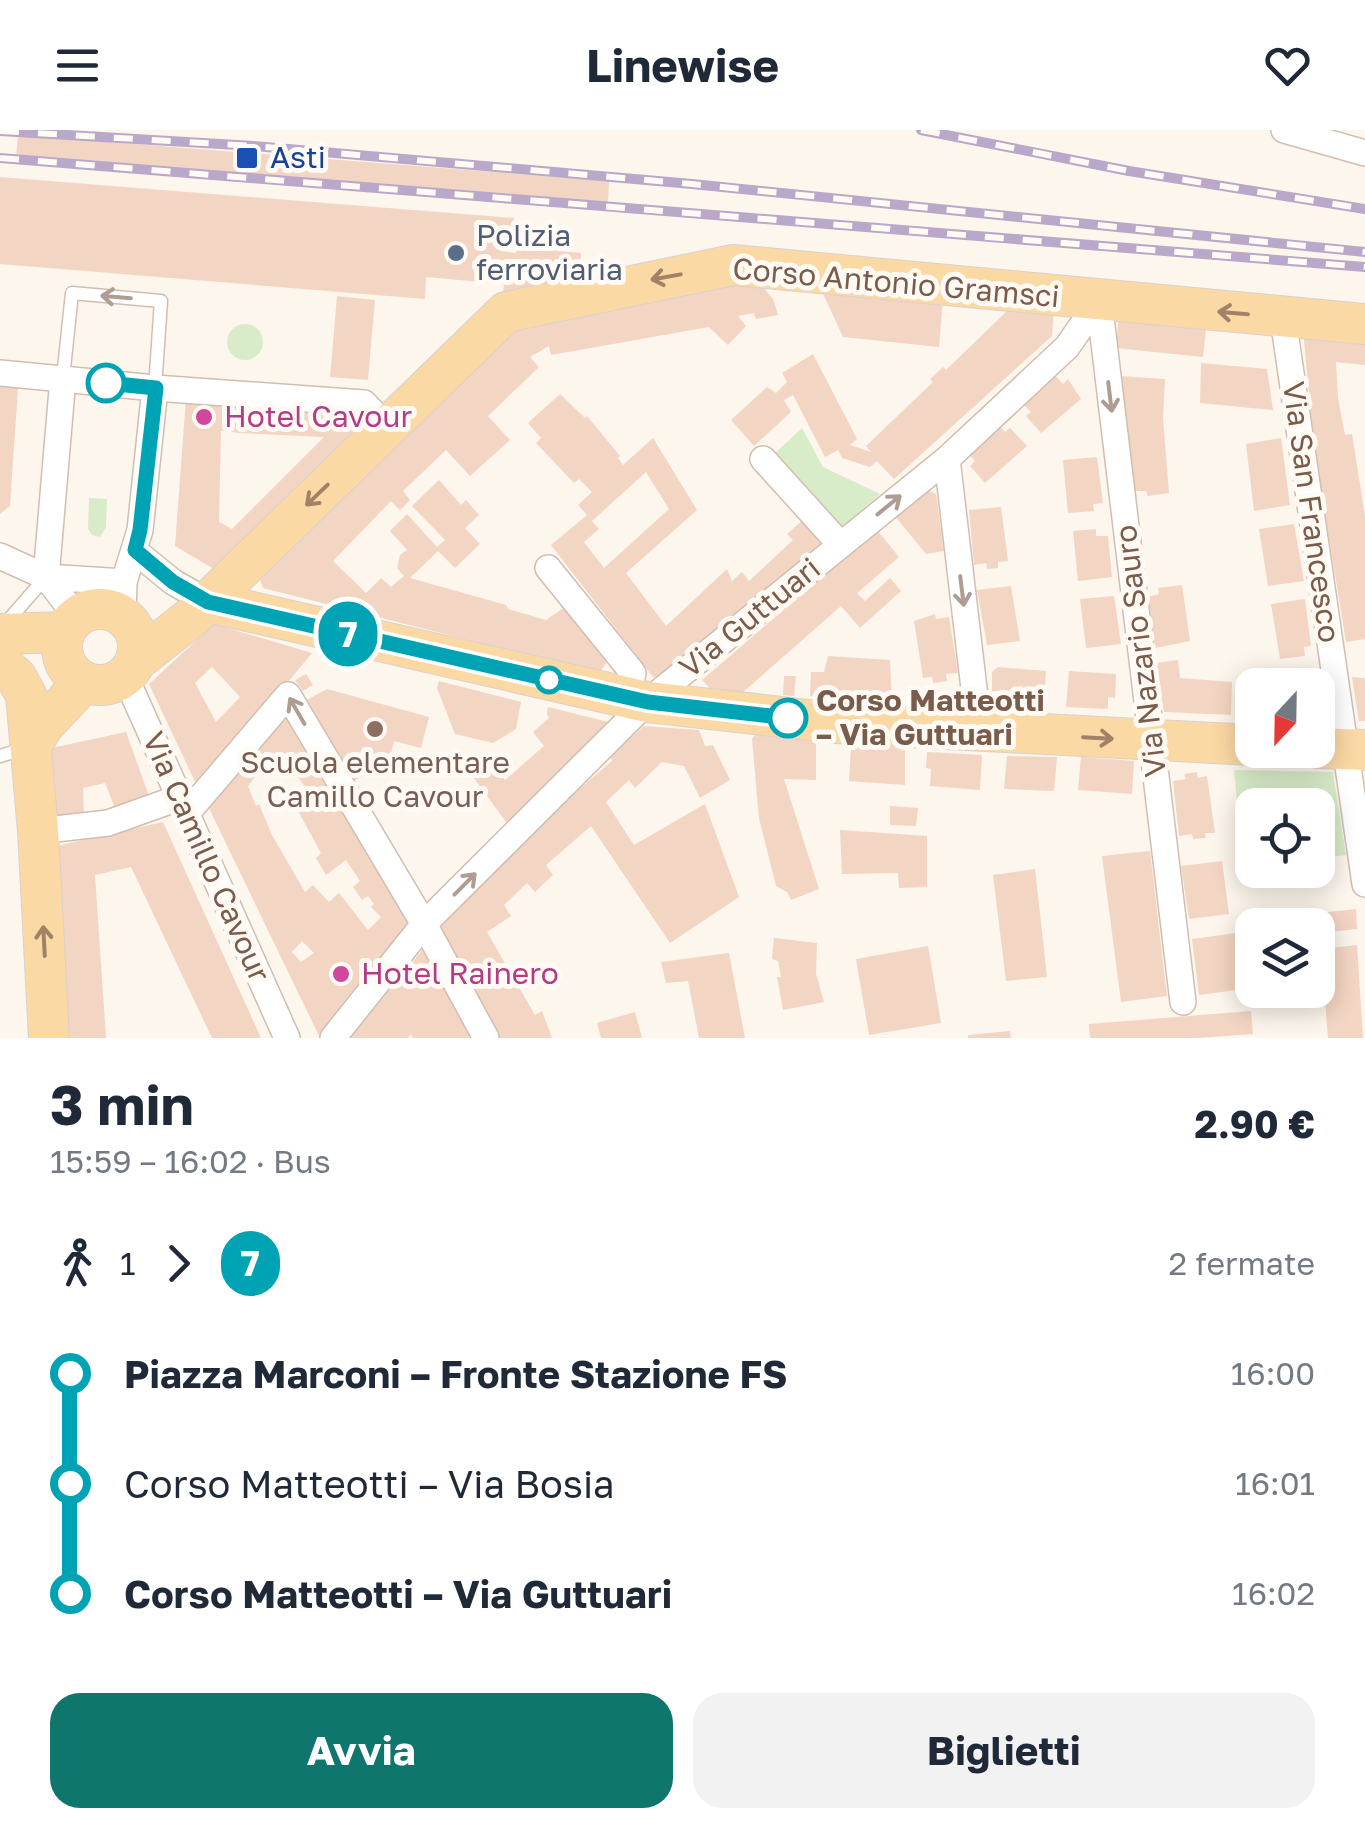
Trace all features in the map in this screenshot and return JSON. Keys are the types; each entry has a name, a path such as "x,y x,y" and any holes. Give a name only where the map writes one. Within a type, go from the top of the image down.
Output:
{"main road":[{"name":"Corso Antonio Gramsci","path":"128,632 201,609 506,312 732,265 1365,324"},
{"path":"0,632 71,625 100,609 128,632 106,685 84,682 67,666 63,656 71,625"},
{"path":"201,609 637,700 836,723 1235,745"},
{"path":"0,663 16,677 26,695 15,751 38,831 48,1038"},
{"path":"15,751 84,682"}],"street":[{"path":"1284,130 1365,153"},
{"name":"Via Guttuari","path":"333,1038 424,924 637,700 946,459 1067,347 1099,300"},
{"name":"Via Nazario Sauro","path":"1099,300 1184,1002"},
{"name":"Via San Francesco","path":"1283,318 1342,749 1365,884"},
{"path":"0,374 364,403 387,427"},
{"path":"63,378 46,577 71,625"},
{"path":"0,556 46,577 128,632 156,388"},
{"path":"763,459 840,544"},
{"path":"946,459 978,731"},
{"path":"135,550 201,609"},
{"path":"548,568 633,673 637,700"},
{"name":"Via Camillo Cavour","path":"128,632 148,730 185,804 287,1038"},
{"path":"38,831 108,823 185,804 288,695 424,924 486,1038"}],"lane":[{"path":"63,378 72,293 162,301 156,388"},
{"path":"0,632 46,577"}],"green space":[{"path":"245,324 258,329 263,342 258,355 245,360 232,355 227,342 232,329"},
{"path":"802,428 823,467 880,494 840,529 773,455"},
{"path":"89,498 107,499 106,527 100,537 88,529"},
{"path":"1234,770 1333,772 1346,855 1335,856 1335,788 1236,788"}],"building":[{"path":"18,135 609,181 608,203 16,157"},
{"path":"0,177 514,218 513,238 501,237 500,251 516,253 517,247 581,253 579,283 503,294 504,284 426,277 425,299 0,264"},
{"path":"751,283 764,288 778,315 756,319 754,313 738,316 746,326 728,345 709,327 551,355 549,346 530,357 539,367 488,416 510,440 470,476 446,450 403,491 410,500 400,510 391,501 333,561 366,593 381,578 391,587 404,576 397,568 400,555 407,550 390,531 407,514 437,547 445,540 412,506 439,480 461,505 466,500 479,515 465,528 480,544 455,568 438,551 410,578 546,620 565,607 607,662 599,673 263,588 257,570 526,321 677,292 678,298 710,285"},
{"path":"820,287 943,299 939,347 843,337"},
{"path":"337,296 375,300 368,380 330,377"},
{"path":"1007,301 1054,307 1052,336 894,479 877,461 870,467 842,458 838,450 825,457 793,395 784,400 791,412 754,446 731,420 767,387 776,393 787,382 782,373 813,354 857,439 850,445 871,452 866,446 933,382 930,379 943,367 946,370 1007,311"},
{"path":"1119,314 1207,321 1203,357 1116,348"},
{"path":"1303,329 1365,334 1365,365 1336,362 1338,398 1345,435 1352,434 1365,516 1365,639 1346,642 1313,441"},
{"path":"1201,363 1267,369 1273,410 1200,403"},
{"path":"1055,375 1063,384 1068,379 1081,399 1041,433 1026,416 1031,412 1022,403"},
{"path":"1121,376 1165,379 1163,419 1169,493 1148,496 1146,491 1135,491"},
{"path":"0,386 18,388 10,506 0,514"},
{"path":"560,394 587,416 623,465 653,438 697,510 626,573 666,626 727,569 732,581 742,572 749,581 793,540 787,534 804,519 823,541 670,679 653,677 551,545 587,515 578,505 592,492 579,479 574,483 536,443 541,438 528,423","holes":["646,472 669,509 604,568 584,542 599,529 592,521"]},
{"path":"186,398 355,410 363,434 219,572 175,546","holes":["221,431 324,437 232,529 219,522"]},
{"path":"998,424 1005,432 1010,428 1027,446 985,483 970,466 975,461 968,453"},
{"path":"1281,438 1290,505 1254,511 1246,444"},
{"path":"1097,457 1103,503 1093,504 1094,511 1068,513 1063,460"},
{"path":"923,488 936,494 944,551 926,554 894,515"},
{"path":"1001,507 1008,561 998,562 998,568 987,569 986,563 974,565 969,510"},
{"path":"1294,524 1304,581 1268,586 1259,529"},
{"path":"1096,529 1096,536 1108,536 1112,577 1078,581 1073,531"},
{"path":"877,530 899,557 857,593 865,601 890,578 901,591 860,628 841,606 741,694 712,690 702,680"},
{"path":"1182,585 1190,641 1155,648 1147,597 1159,594 1158,588"},
{"path":"1011,586 1020,641 987,645 977,590"},
{"path":"1114,596 1121,644 1086,648 1080,599"},
{"path":"1305,599 1311,646 1304,647 1305,656 1280,659 1271,604"},
{"path":"935,614 936,619 949,617 958,673 946,674 947,681 933,683 932,677 923,678 914,621"},
{"path":"214,624 312,653 199,790 149,684","holes":["212,667 240,697 216,722 195,683"]},
{"path":"828,656 890,660 892,701 810,696 811,672 824,672"},
{"path":"1178,660 1180,678 1232,682 1231,715 1164,712 1156,663"},
{"path":"998,667 1046,671 1044,706 1003,703 1004,691 992,691 992,672"},
{"path":"1069,671 1116,674 1115,698 1108,697 1108,709 1066,707"},
{"path":"306,674 313,685 303,691 295,680"},
{"path":"784,676 796,676 794,696 783,695"},
{"path":"1352,677 1365,678 1365,721 1359,721"},
{"path":"439,681 521,702 516,729 493,743 455,734 437,688"},
{"name":"Scuola elementare Camillo Cavour","path":"327,689 429,717 421,748 394,741 390,758 375,754 370,772 354,781 307,700"},
{"path":"548,707 612,723 509,826 465,766 488,761 505,780 544,746 533,732 549,718"},
{"path":"284,709 413,922 320,1038 205,800","holes":["281,754 305,787 290,796 321,853 316,858 326,875 346,860 360,881 353,887 362,900 368,896 374,904 371,907 381,917 368,930 339,893 329,902 313,885 305,892 259,804 256,806 248,786 265,764 268,768","302,941 314,953 301,962 292,952"]},
{"path":"644,726 699,730 705,746 713,745 730,780 700,798 684,766 662,762 635,788 629,780 606,802 634,845 705,804 739,897 670,943 591,826 546,865 553,875 535,892 527,883 504,905 511,916 487,932 535,1015 542,1011 552,1038 497,1038 434,924 525,836 613,760 610,757"},
{"path":"126,732 149,796 115,808 105,783 83,788 84,817 51,819 47,749"},
{"path":"755,735 816,740 816,780 784,779 819,889 791,900 787,892 776,886 759,818 752,739"},
{"path":"851,745 905,748 905,785 849,781"},
{"path":"927,752 982,755 980,790 930,786"},
{"path":"1007,756 1057,757 1054,791 1004,789"},
{"path":"1081,757 1134,761 1132,794 1078,790"},
{"path":"1197,772 1198,778 1207,776 1215,833 1193,839 1192,834 1179,836 1173,781"},
{"path":"890,806 918,808 916,826 890,825"},
{"path":"163,822 261,1038 212,1038 131,867 95,875 106,1038 55,1038 48,848"},
{"path":"840,830 927,836 927,887 899,888 898,873 842,874"},
{"path":"1150,851 1167,996 1121,1002 1102,856"},
{"path":"1222,861 1229,914 1189,919 1181,866"},
{"path":"1035,869 1047,977 1006,981 993,875"},
{"path":"1356,909 1357,929 1335,931 1335,911"},
{"path":"1235,933 1235,990 1199,995 1192,939"},
{"path":"774,938 817,943 816,974 824,1002 783,1010 778,961 772,959"},
{"path":"1357,945 1363,1038 1328,1038 1326,1008 1335,1008 1335,947"},
{"path":"928,946 941,1023 869,1035 856,959"},
{"path":"424,948 474,1038 413,1038 411,1034 408,1038 349,1038"},
{"path":"729,953 745,1038 699,1038 688,981 666,983 661,962"},
{"path":"1251,1011 1253,1034 1090,1038 1089,1024"},
{"path":"635,1012 642,1038 601,1038 597,1023"},
{"path":"1010,1031 1011,1038 968,1038 968,1035"}],"railway":[{"path":"921,130 1129,171 1365,209"},
{"path":"0,131 254,146 692,184 1365,252"},
{"path":"0,158 1365,267"}],"bus line":[{"name":"7","path":"106,383 156,388 135,550 173,582 208,602 648,702 788,718"}],"place":[{"name":"Asti","path":"247,158"},
{"name":"Polizia ferroviaria","path":"456,253"},
{"name":"Hotel Cavour","path":"204,417"},
{"name":"Corso Matteotti – Via Guttuari","path":"788,718"},
{"name":"Scuola elementare Camillo Cavour","path":"375,729"},
{"name":"Hotel Rainero","path":"341,974"}]}
